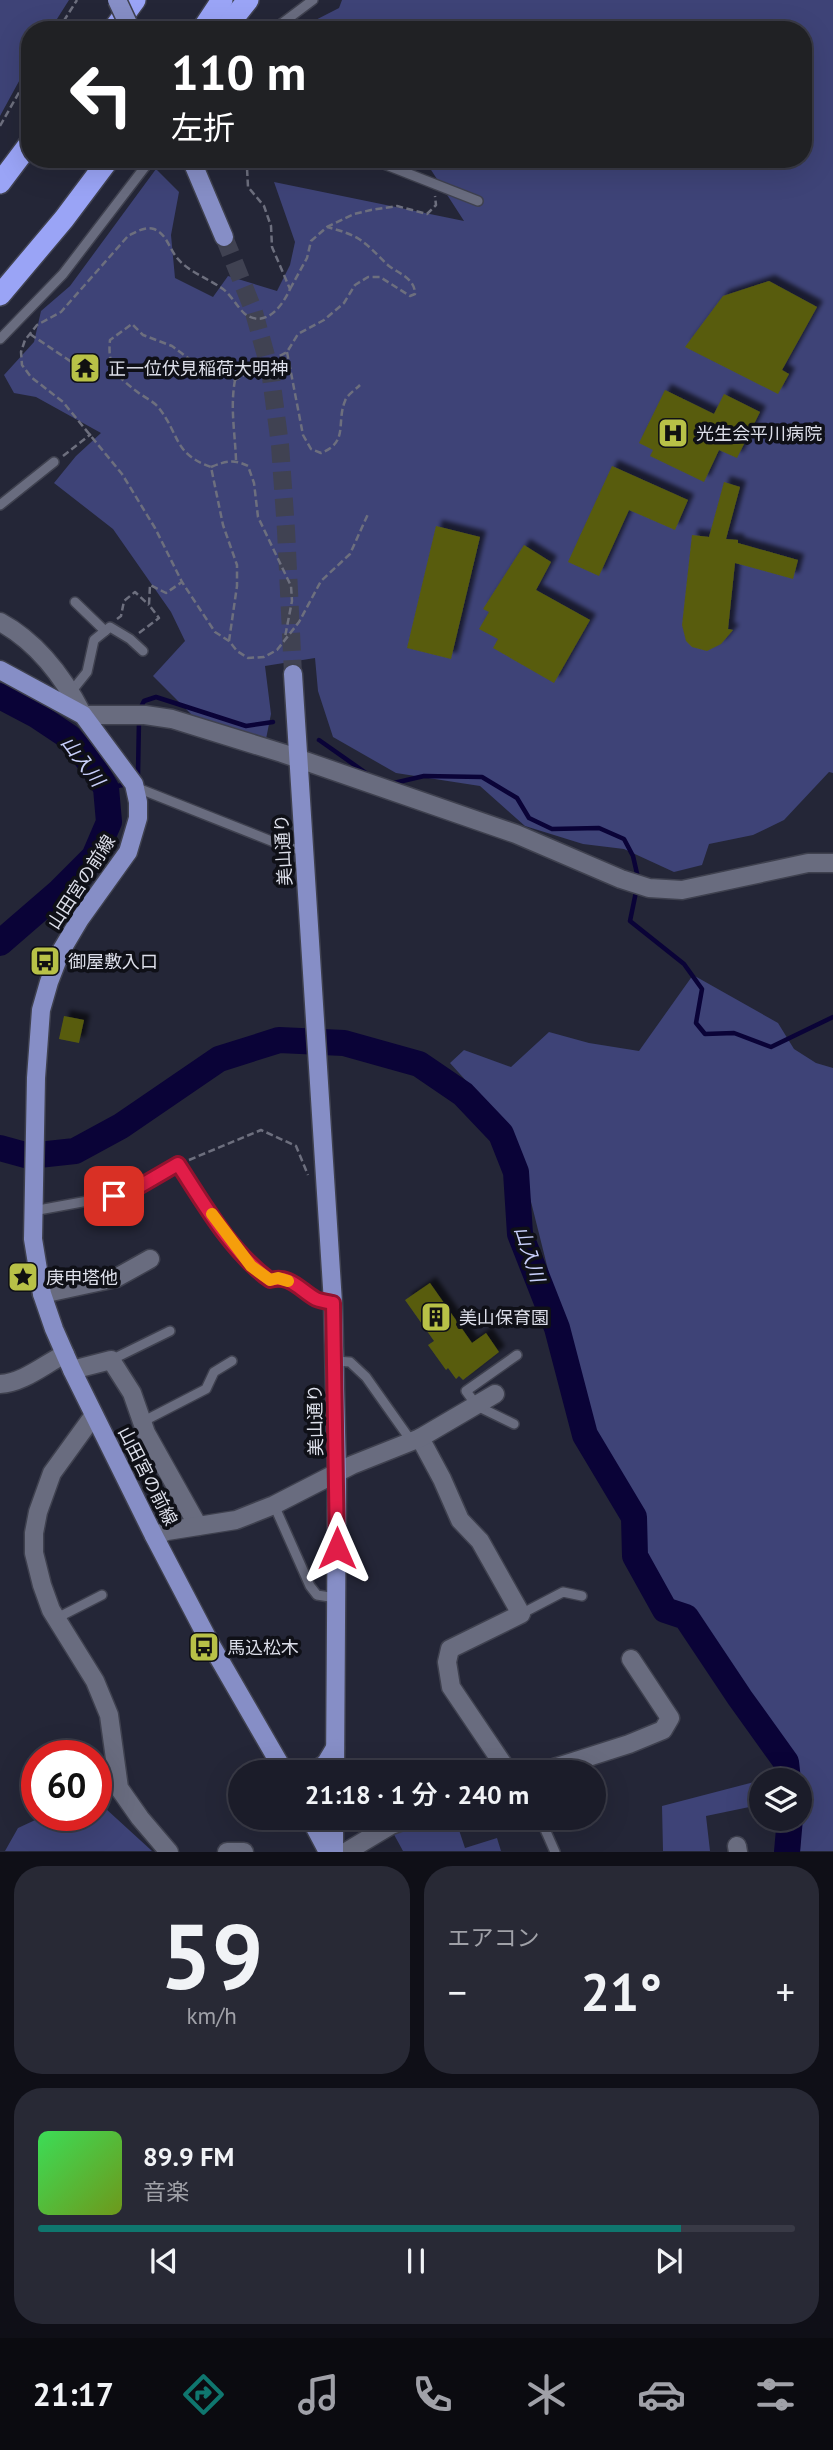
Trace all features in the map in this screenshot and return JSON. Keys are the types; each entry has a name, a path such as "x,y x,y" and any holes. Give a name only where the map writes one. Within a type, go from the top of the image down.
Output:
{"highway":[{"path":"116,21 127,0"},
{"path":"118,21 135,0"},
{"path":"208,21 222,0"},
{"path":"231,21 248,0"},
{"path":"0,183 21,155"},
{"path":"64,219 102,168"},
{"path":"0,295 111,168"}],"main road":[{"path":"117,0 127,21"},
{"path":"195,168 223,237"},
{"path":"0,670 83,715 133,782"},
{"name":"美山通り","path":"293,674 333,1303 337,1474 335,1760"},
{"name":"山田宮の前線","path":"133,782 138,818 128,852 80,919 61,951 41,1010 33,1239 42,1294 68,1362 210,1643 277,1760"},
{"path":"328,1760 335,1748"},
{"path":"317,1830 331,1852"},
{"path":"331,1852 333,1830"}],"street":[{"path":"0,622 21,634 53,668 71,692 83,715 139,715 172,719 298,758 516,834 647,887 682,890 808,863 833,863"},
{"path":"42,1294 116,1278 150,1259"},
{"path":"0,1384 68,1362 111,1360 132,1393 142,1422 164,1467 198,1526"},
{"path":"154,1536 167,1531 236,1520 274,1505 352,1465 416,1440 495,1394"},
{"path":"94,1415 52,1473 38,1512 34,1553 55,1619 95,1682 103,1700 112,1727 119,1788 169,1852"},
{"path":"416,1440 442,1479 460,1520 480,1541 521,1614 450,1649 447,1662 452,1687 500,1760"},
{"path":"579,1760 663,1730 670,1718 631,1659"},
{"path":"346,1852 383,1830"},
{"path":"227,1852 244,1852"}],"lane":[{"path":"286,21 313,0"},
{"path":"0,339 63,274 144,168"},
{"path":"393,168 478,201"},
{"path":"0,505 54,462"},
{"path":"75,602 107,629 130,639 143,651"},
{"path":"71,692 87,671 94,640 107,629"},
{"path":"133,782 289,848 303,850"},
{"path":"33,1211 114,1196 135,1189 178,1164 251,1266 270,1280 278,1278 301,1286 317,1299 333,1303"},
{"path":"111,1360 170,1331"},
{"path":"514,1424 477,1406 466,1391 517,1355"},
{"path":"142,1422 206,1389 214,1372 232,1361"},
{"path":"335,1361 349,1362 366,1377 416,1440"},
{"path":"274,1505 310,1586 317,1595 336,1598"},
{"path":"521,1614 563,1592 582,1596"},
{"path":"55,1619 102,1595"},
{"path":"545,1830 555,1852"}],"path":[{"path":"64,21 77,0"},
{"path":"0,126 21,89"},
{"path":"247,168 248,187 264,206 271,226 272,247 290,289"},
{"path":"368,514 350,554 321,581 299,622 277,650 264,657 248,658 215,632 182,582 155,528 122,474 63,402 32,377 22,365 21,352 25,340 37,325 61,312 128,236 143,229 153,229 164,236 179,261 225,290 246,315 258,318 271,315 282,306 307,258 312,241 327,227 354,214 397,206 427,214 436,205 435,192 426,182"},
{"path":"235,380 287,352 298,334 324,320 344,303 355,285 368,277 380,278 410,296 415,294 415,288 405,276 388,265 372,249 357,238 327,227"},
{"path":"235,380 214,368 192,361 172,346 142,335 132,324 110,340 108,356 115,371 127,384 157,406 183,451 194,461 211,467 224,461 236,460 248,466 254,483 258,517 291,586 292,601 284,639"},
{"path":"30,334 76,365"},
{"path":"19,335 25,340"},
{"path":"287,352 303,435 311,449 321,453 332,448 339,437 345,399 360,385"},
{"path":"235,380 232,420 236,437 236,460"},
{"path":"54,462 91,435"},
{"path":"211,467 223,525 237,565 236,598 229,641"},
{"path":"149,605 150,585 166,593 182,582"},
{"path":"107,629 121,616 124,601 135,592 159,618 147,627"},
{"path":"178,1164 261,1130 296,1146 311,1181"}],"shaded area":[{"path":"0,0 69,0 56,21 21,21 21,78 0,116"},
{"path":"342,0 833,0 833,773 829,772 784,820 753,835 709,844 702,865 674,872 624,849 583,844 525,826 480,786 396,773 333,737 318,691 315,658 265,666 271,714 266,739 197,720 153,676 185,641 171,612 113,529 54,483 76,456 101,433 36,397 14,393 4,375 34,342 41,311 70,286 156,169 179,192 171,235 175,278 213,297 228,276 277,291 290,265 295,242 274,182 464,221 430,168 812,168 812,21 314,21 339,8"},
{"path":"693,975 778,1023 794,1049 816,1063 833,1068 833,1851 800,1851 801,1831 812,1831 812,1768 788,1768 779,1744 740,1686 671,1600 646,1552 616,1471 585,1417 514,1134 450,1063 464,1050 511,1067 549,1032 589,1043 639,1051"},
{"path":"749,1783 749,1807 706,1816 710,1851 663,1851 662,1806"},
{"path":"112,1814 152,1851 5,1851 21,1827 21,1831 112,1831"},
{"path":"392,1830 459,1830 465,1848 497,1838 501,1851 403,1851"}],"building":[{"path":"769,281 817,307 782,370 789,374 778,394 685,347 723,296"},
{"path":"665,390 714,414 724,394 760,412 737,458 719,450 704,482 650,456 653,450 639,443"},
{"path":"612,466 688,500 675,530 629,510 599,576 568,562"},
{"path":"724,482 740,487 726,539 738,540 738,543 798,560 793,579 735,563 728,629 733,630 721,644 707,651 692,647 686,641 682,625 692,535 709,537"},
{"path":"436,526 480,537 451,659 407,648"},
{"path":"524,545 551,562 536,590 590,620 554,683 493,648 498,639 479,629 489,612 483,609"},
{"path":"64,1016 84,1020 79,1043 59,1039"},
{"name":"美山保育園","path":"430,1283 472,1343 486,1333 499,1352 463,1380 459,1376 456,1379 448,1368 446,1370 428,1345 434,1341 405,1300"}],"waterway":[{"name":"山入川","path":"0,696 69,737 92,765 106,788 109,822 94,857 60,891 0,943"},
{"path":"139,711 144,701 156,697 246,726 273,722"},
{"path":"135,776 138,774 139,720"},
{"path":"319,740 366,773"},
{"path":"394,783 424,776 482,777 517,798 529,818 552,829 599,828 624,839 633,856 638,878"},
{"path":"106,788 123,785 128,781"},
{"path":"637,887 630,921 684,964 702,989 696,1023 705,1034 734,1033 771,1047 833,1017"},
{"name":"山入川","path":"0,1148 29,1156 75,1151 121,1126 219,1059 279,1040 344,1043 419,1064 463,1094 501,1134 516,1172 520,1234 557,1328 585,1435 634,1517 635,1556 665,1610 686,1617 786,1762 787,1768"},
{"name":"山入川","path":"787,1852 789,1831"}],"tunnel":[{"path":"224,237 253,309 270,370 280,445 293,674"}],"slow traffic":[{"path":"212,1214 251,1266 270,1280 278,1278 288,1281"}],"place":[{"name":"正一位伏見稲荷大明神","path":"85,368"},
{"name":"光生会平川病院","path":"673,433"},
{"name":"御屋敷入口","path":"45,961"},
{"name":"庚申塔他","path":"23,1277"},
{"name":"美山保育園","path":"436,1317"},
{"name":"馬込松木","path":"204,1647"}],"route":[{"path":"114,1196 135,1189 178,1164 251,1266 270,1280 278,1278 301,1286 317,1299 333,1303 337,1548"}]}
